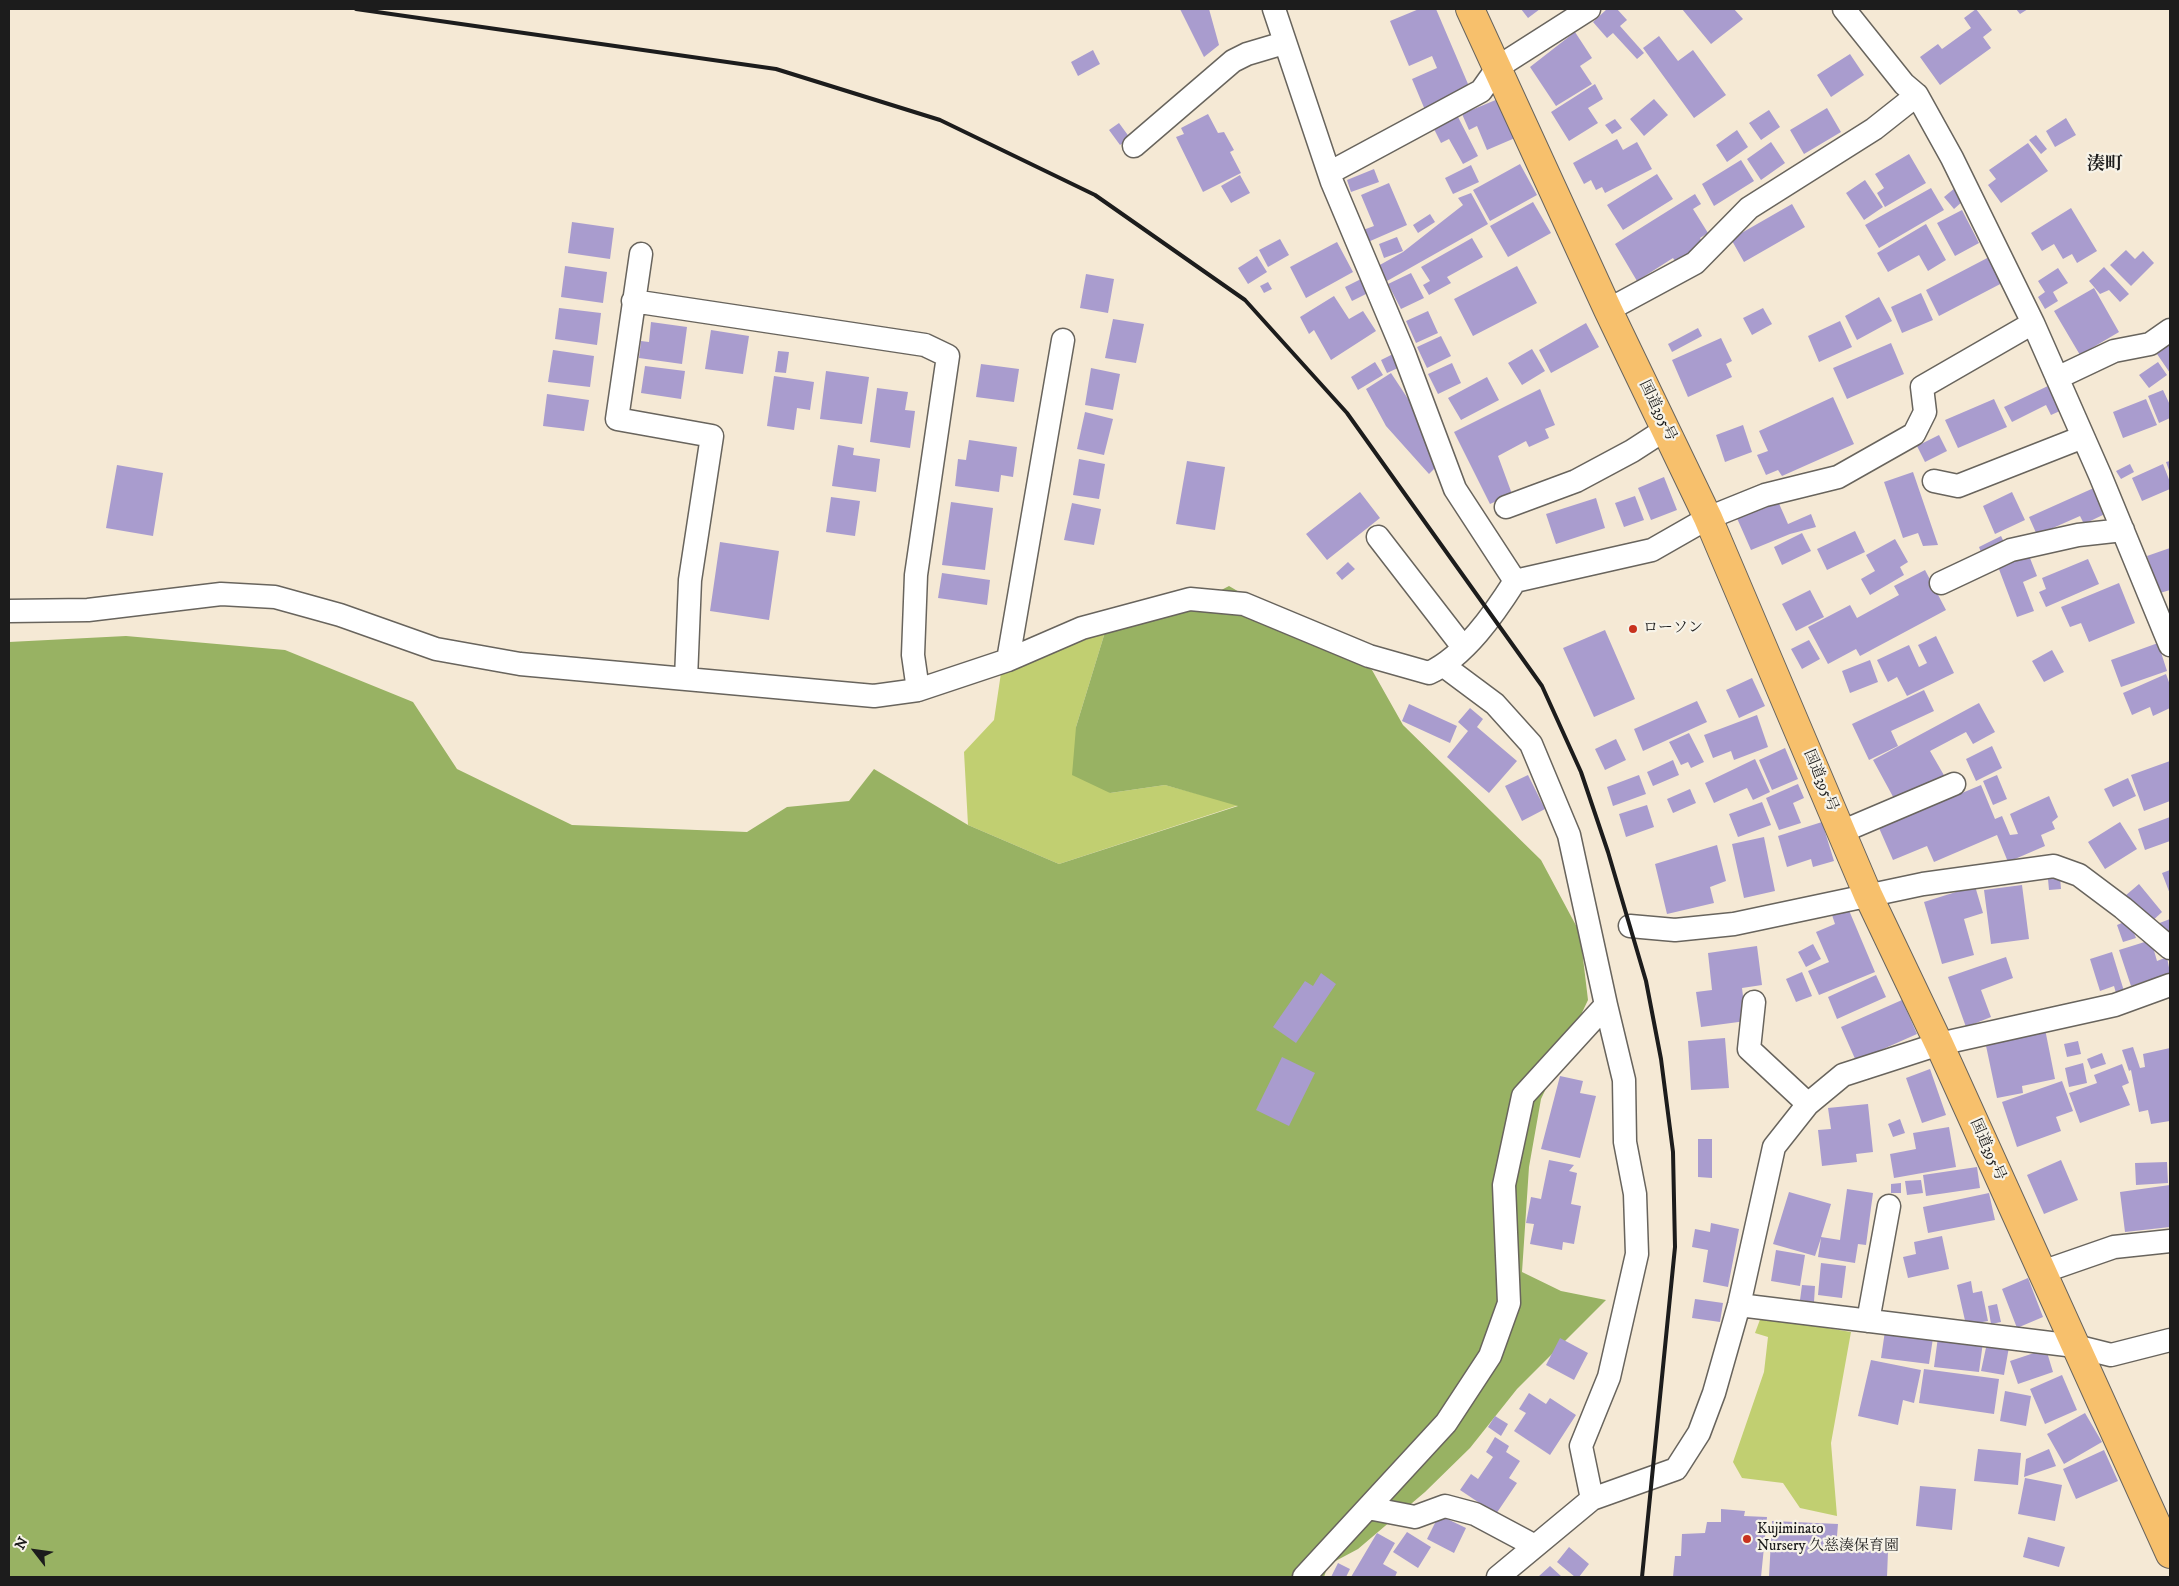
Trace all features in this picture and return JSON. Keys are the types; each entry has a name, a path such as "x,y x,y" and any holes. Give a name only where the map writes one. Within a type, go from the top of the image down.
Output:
{"highway":[{"name":"国道395号","path":"1470,9 1608,310 1708,518 1868,895 1939,1044 2170,1554"}],"street":[{"path":"1274,9 1284,44 1329,174 1404,353 1455,488 1515,581"},
{"path":"1329,174 1481,91 1498,67 1589,9"},
{"path":"1844,9 1904,84 1917,96 1952,158 2034,324 2123,530 2170,645"},
{"path":"1134,146 1233,61 1247,54 1284,44"},
{"path":"1608,310 1695,263 1749,208 1874,129 1917,96"},
{"path":"641,254 617,418 712,436 690,580 686,679"},
{"path":"634,301 925,344 948,356 916,575 912,655 918,690"},
{"path":"9,611 88,610 221,594 275,597 340,615 436,649 520,664 874,696 918,690 1008,660 1082,628 1190,599 1244,604 1370,656 1429,673 1444,666 1493,616 1515,581 1652,550 1708,518 1765,495 1838,477 1914,434 1925,412 1922,387 2034,324"},
{"path":"2057,378 2114,351 2150,344 2170,330"},
{"path":"1008,660 1063,340"},
{"path":"1506,507 1576,481 1632,452 1666,430"},
{"path":"1934,482 1958,486 2083,437"},
{"path":"1941,583 2011,550 2078,535 2123,530"},
{"path":"1378,537 1463,647"},
{"path":"1444,666 1495,704 1531,744 1569,835 1624,1080 1625,1142 1636,1194 1637,1254 1609,1377 1581,1446 1592,1498"},
{"path":"1841,832 1954,784"},
{"path":"1630,926 1675,930 1734,924 1923,884 2054,866 2078,875 2123,908 2170,948"},
{"path":"1498,1577 1592,1498 1676,1469 1699,1433 1714,1393 1738,1305 1774,1147 1808,1104 1844,1075 1939,1044 2115,1005 2170,985"},
{"path":"1754,1002 1749,1049 1808,1104"},
{"path":"1304,1577 1446,1423 1490,1356 1509,1303 1504,1185 1523,1096 1606,1005"},
{"path":"1868,1321 1889,1206"},
{"path":"2042,1272 2114,1247 2170,1241"},
{"path":"1738,1305 2075,1346 2110,1355 2170,1340"},
{"path":"1368,1508 1415,1517 1444,1506 1475,1514 1535,1546"}],"green space":[{"path":"1229,586 1372,670 1403,725 1541,860 1580,933 1588,1000 1541,1099 1529,1167 1522,1272 1561,1291 1606,1300 1517,1389 1470,1448 1425,1492 1358,1549 1328,1565 1324,1577 9,1577 9,642 126,636 285,650 413,702 457,769 572,825 747,832 787,807 849,801 874,769 968,825 1059,864 1238,806 1165,785 1110,793 1072,775 1076,727 1105,632 1185,609"},
{"path":"1105,632 1076,727 1110,793 1165,785 1239,805 1059,864 968,825 964,752 994,720 1001,673"},
{"path":"1761,1317 1851,1332 1831,1443 1837,1516 1800,1508 1783,1483 1742,1478 1733,1462 1764,1372 1768,1337 1755,1333"}],"building":[{"path":"1180,9 1209,9 1219,45 1204,57"},
{"path":"1419,9 1436,9 1471,91 1425,110 1412,79 1437,68 1432,56 1409,66 1390,21"},
{"path":"1521,9 1540,9 1528,18"},
{"path":"1607,9 1617,9 1627,20 1620,26 1644,53 1637,59 1613,33 1607,38 1593,22"},
{"path":"1682,9 1734,9 1743,19 1711,44"},
{"path":"1976,9 1992,30 1983,37 1991,48 1940,85 1920,57 1938,44 1942,49 1971,28 1964,18"},
{"path":"2016,9 2028,9 2020,14"},
{"path":"1575,32 1592,58 1580,66 1592,84 1556,106 1530,67"},
{"path":"1659,36 1678,61 1693,50 1726,95 1694,118 1643,48"},
{"path":"1093,50 1100,64 1078,76 1071,62"},
{"path":"1850,54 1864,75 1831,97 1817,75"},
{"path":"1595,84 1603,99 1588,108 1598,123 1569,141 1551,112"},
{"path":"1498,99 1515,138 1487,150 1477,126 1469,130 1462,114"},
{"path":"1654,99 1668,115 1644,136 1630,119"},
{"path":"1827,108 1841,132 1804,154 1790,130"},
{"path":"1769,110 1780,127 1761,140 1749,123"},
{"path":"1208,114 1218,133 1224,132 1234,150 1230,152 1241,173 1203,192 1176,137 1184,134 1181,128"},
{"path":"1457,115 1478,156 1463,164 1449,139 1441,143 1433,127"},
{"path":"2066,118 2076,135 2055,147 2046,131"},
{"path":"1615,119 1622,128 1612,134 1605,125"},
{"path":"1119,123 1130,138 1120,145 1109,130"},
{"path":"1737,130 1748,147 1727,162 1716,145"},
{"path":"2036,135 2047,149 2041,154 2029,140"},
{"path":"1617,139 1623,150 1637,142 1652,169 1605,193 1602,187 1596,190 1591,180 1584,184 1573,163"},
{"path":"1771,142 1785,163 1761,180 1747,159"},
{"path":"2028,143 2048,171 2001,203 1988,185 1996,179 1989,170"},
{"path":"1909,154 1926,183 1885,207 1877,193 1884,188 1875,174"},
{"path":"1741,160 1754,181 1714,206 1702,184"},
{"path":"1520,164 1537,195 1490,221 1473,190"},
{"path":"1471,165 1479,182 1453,194 1445,178"},
{"path":"1374,169 1379,182 1351,192 1347,180"},
{"path":"1657,174 1673,199 1623,230 1607,205"},
{"path":"1240,175 1250,193 1231,203 1221,186"},
{"path":"1865,180 1883,207 1864,220 1846,193"},
{"path":"1389,183 1407,225 1368,242 1363,230 1374,226 1361,195"},
{"path":"1931,188 1944,210 1879,248 1865,225"},
{"path":"1955,188 1964,200 1954,209 1944,197"},
{"path":"1471,193 1488,224 1387,281 1378,266 1403,252 1463,205 1458,198"},
{"path":"1695,194 1701,204 1693,209 1708,233 1700,238 1705,247 1677,264 1673,258 1637,281 1615,244"},
{"path":"1533,202 1551,233 1508,257 1490,226"},
{"path":"1792,204 1805,227 1744,262 1731,239"},
{"path":"2071,208 2097,251 2077,263 2072,254 2063,259 2054,244 2042,251 2031,233"},
{"path":"1962,210 1979,243 1955,256 1937,223"},
{"path":"1430,214 1435,222 1418,233 1413,225"},
{"path":"572,222 614,228 610,259 568,253"},
{"path":"1926,224 1946,260 1928,271 1919,255 1888,272 1877,253"},
{"path":"1397,237 1403,251 1384,258 1379,244"},
{"path":"1472,238 1483,257 1447,277 1451,283 1429,295 1423,285 1430,281 1421,267"},
{"path":"1280,239 1289,255 1268,267 1259,250"},
{"path":"1337,242 1353,272 1306,298 1290,267"},
{"path":"2126,250 2135,259 2143,251 2154,263 2131,286 2110,265"},
{"path":"1993,255 2006,281 1939,316 1926,290"},
{"path":"1257,256 1267,272 1248,284 1238,268"},
{"path":"565,266 607,272 603,303 561,297"},
{"path":"1517,266 1537,303 1473,336 1454,299"},
{"path":"2104,267 2129,294 2120,302 2109,290 2100,294 2089,281"},
{"path":"2058,268 2068,283 2053,292 2058,301 2045,309 2038,297 2045,292 2038,281"},
{"path":"1411,273 1424,298 1401,309 1388,284"},
{"path":"1086,274 1114,279 1108,313 1080,308"},
{"path":"1365,277 1372,291 1352,301 1345,287"},
{"path":"1268,282 1272,289 1264,293 1260,286"},
{"path":"2094,288 2119,332 2080,355 2054,311"},
{"path":"1921,293 1933,320 1902,333 1891,307"},
{"path":"1334,296 1349,319 1363,311 1376,331 1331,360 1314,330 1309,334 1300,317"},
{"path":"1879,297 1892,321 1857,340 1845,316"},
{"path":"559,308 601,313 597,345 555,339"},
{"path":"1763,308 1772,324 1752,335 1743,318"},
{"path":"1428,311 1438,333 1416,343 1406,321"},
{"path":"1113,319 1144,324 1136,363 1105,358"},
{"path":"1840,321 1852,347 1819,362 1808,336"},
{"path":"651,322 687,327 682,364 639,358 641,341 649,342"},
{"path":"1586,323 1599,347 1551,373 1539,350"},
{"path":"1698,328 1702,336 1672,352 1668,344"},
{"path":"711,330 749,336 743,374 705,369"},
{"path":"1441,336 1451,356 1427,368 1417,347"},
{"path":"1721,338 1732,361 1726,364 1732,377 1688,397 1672,360"},
{"path":"1891,343 1904,374 1847,399 1833,368"},
{"path":"2170,344 2170,373 2157,354"},
{"path":"1532,349 1545,371 1522,385 1508,363"},
{"path":"553,350 594,356 590,387 548,382"},
{"path":"778,351 789,352 786,373 775,372"},
{"path":"1393,354 1400,367 1387,373 1381,360"},
{"path":"1375,362 1383,375 1358,390 1351,377"},
{"path":"2158,362 2167,375 2149,388 2139,375"},
{"path":"1452,363 1461,383 1438,394 1428,374"},
{"path":"981,364 1019,369 1014,402 976,397"},
{"path":"645,366 685,371 681,399 641,393"},
{"path":"1091,368 1120,374 1113,410 1085,405"},
{"path":"826,371 869,377 862,424 820,419"},
{"path":"1391,373 1418,414 1437,466 1429,474 1386,426 1366,389"},
{"path":"774,376 814,382 810,410 797,408 794,430 767,426"},
{"path":"1487,377 1499,400 1461,420 1448,398"},
{"path":"2050,385 2062,410 2051,415 2046,405 2012,422 2004,407"},
{"path":"877,388 908,392 905,410 915,411 910,448 870,442"},
{"path":"1540,389 1555,425 1545,429 1549,438 1529,447 1526,441 1498,456 1512,494 1490,504 1454,432"},
{"path":"2163,390 2170,405 2170,418 2159,423 2148,396"},
{"path":"547,394 589,400 584,431 543,426"},
{"path":"1833,397 1854,444 1782,476 1778,470 1766,475 1757,455 1768,451 1759,431"},
{"path":"1994,399 2007,427 1958,448 1945,420"},
{"path":"2146,399 2157,425 2123,438 2113,412"},
{"path":"1085,412 1113,419 1104,455 1077,449"},
{"path":"1743,425 1752,452 1725,462 1716,435"},
{"path":"1939,435 1947,451 1925,462 1917,446"},
{"path":"969,440 1017,447 1013,477 1001,475 999,492 955,486 958,459 966,460"},
{"path":"838,445 854,448 853,455 880,459 876,492 832,486"},
{"path":"1079,459 1105,464 1099,499 1073,495"},
{"path":"1187,461 1225,467 1215,530 1176,524"},
{"path":"2170,461 2170,473 2166,462"},
{"path":"2130,464 2134,472 2121,479 2116,471"},
{"path":"2163,464 2170,482 2170,489 2142,501 2132,478"},
{"path":"117,465 163,473 153,536 106,528"},
{"path":"1913,472 1938,545 1923,546 1918,533 1903,538 1884,482"},
{"path":"1664,477 1677,510 1651,520 1638,488"},
{"path":"2096,487 2107,513 2084,524 2080,516 2037,535 2029,517"},
{"path":"1360,492 1380,518 1327,560 1306,534"},
{"path":"2012,492 2025,520 1995,534 1983,506"},
{"path":"1635,496 1644,520 1624,527 1615,503"},
{"path":"831,497 860,501 855,536 826,532"},
{"path":"1596,498 1605,528 1556,544 1546,514"},
{"path":"1777,499 1788,524 1811,514 1816,527 1790,534 1751,550 1736,516"},
{"path":"951,502 993,508 985,570 942,565"},
{"path":"1072,503 1101,509 1094,545 1064,540"},
{"path":"1855,531 1865,552 1827,570 1817,549"},
{"path":"1802,533 1811,551 1782,565 1774,547"},
{"path":"2001,536 2006,546 1983,557 1979,547"},
{"path":"1895,539 1908,562 1900,567 1904,575 1870,595 1861,579 1875,571 1866,555"},
{"path":"720,542 779,551 769,620 710,611"},
{"path":"2170,548 2170,590 2160,593 2147,556"},
{"path":"2028,553 2037,576 2023,582 2034,611 2017,617 1997,564"},
{"path":"2088,559 2099,584 2046,607 2039,592 2046,589 2042,578"},
{"path":"1348,562 1355,569 1342,580 1336,573"},
{"path":"1925,570 1946,610 1860,656 1856,649 1828,664 1808,627 1850,605 1857,618 1899,595 1894,586"},
{"path":"942,573 990,580 987,605 938,598"},
{"path":"2119,583 2135,623 2089,642 2081,623 2070,627 2061,607"},
{"path":"1810,590 1824,617 1796,631 1782,604"},
{"path":"1605,630 1635,699 1594,717 1563,648"},
{"path":"1936,636 1954,673 1907,696 1897,677 1888,682 1877,660 1909,645 1919,667 1927,663 1918,645"},
{"path":"1809,640 1820,659 1802,669 1791,649"},
{"path":"2158,643 2167,671 2121,687 2111,660"},
{"path":"2052,650 2064,672 2044,682 2032,661"},
{"path":"1870,660 1878,682 1850,693 1842,671"},
{"path":"2166,674 2170,685 2170,708 2153,716 2150,707 2132,715 2123,693"},
{"path":"1752,678 1765,706 1739,718 1726,690"},
{"path":"1924,690 1934,711 1891,731 1898,746 1869,760 1852,724"},
{"path":"1697,701 1707,722 1643,751 1634,729"},
{"path":"1979,703 1995,732 1973,744 1966,732 1930,751 1945,777 1897,804 1873,760"},
{"path":"1409,704 1457,726 1450,743 1402,721"},
{"path":"1470,708 1483,719 1477,727 1517,761 1489,793 1447,757 1468,731 1458,722"},
{"path":"1757,715 1768,747 1734,760 1731,751 1713,758 1704,735"},
{"path":"1689,733 1704,762 1691,768 1688,762 1681,765 1669,742"},
{"path":"1616,739 1626,760 1605,770 1595,749"},
{"path":"1992,746 2002,768 1976,781 1966,759"},
{"path":"1785,748 1798,779 1772,790 1759,760"},
{"path":"1755,759 1770,792 1753,800 1747,788 1714,803 1705,783"},
{"path":"1673,760 1679,775 1653,786 1647,772"},
{"path":"2170,761 2170,801 2144,811 2131,775"},
{"path":"1528,775 1545,809 1522,821 1505,786"},
{"path":"1639,775 1646,794 1613,806 1607,787"},
{"path":"1997,775 2007,799 1993,805 1983,781"},
{"path":"2128,778 2136,796 2113,807 2104,789"},
{"path":"1798,784 1804,798 1793,803 1801,823 1779,830 1766,798"},
{"path":"1981,785 1995,819 2002,816 2010,835 2018,834 2010,814 2049,796 2058,817 2052,822 2055,829 2041,835 2045,846 2008,862 1997,835 1934,862 1927,846 1893,860 1879,828"},
{"path":"1690,789 1696,803 1673,813 1667,799"},
{"path":"1762,802 1771,825 1738,837 1729,814"},
{"path":"1647,805 1654,827 1626,837 1619,814"},
{"path":"2170,817 2170,841 2145,850 2138,829"},
{"path":"1822,822 1834,861 1813,867 1811,859 1787,867 1778,836"},
{"path":"2120,822 2137,849 2105,869 2088,842"},
{"path":"1764,837 1775,891 1744,898 1732,844"},
{"path":"1717,845 1726,881 1710,887 1714,903 1667,914 1655,864"},
{"path":"2170,870 2170,894 2162,873"},
{"path":"2060,877 2061,889 2049,890 2048,879"},
{"path":"2139,884 2162,912 2149,924 2125,896"},
{"path":"2022,885 2029,939 1991,944 1984,890"},
{"path":"1975,886 1983,913 1964,919 1974,955 1942,964 1924,902"},
{"path":"1848,908 1875,972 1819,995 1808,971 1829,962 1816,932 1835,924 1832,915"},
{"path":"2170,919 2170,937 2157,924"},
{"path":"2129,920 2136,938 2123,942 2117,925"},
{"path":"2151,940 2157,961 2167,957 2170,973 2131,986 2119,950"},
{"path":"1813,944 1821,959 1806,967 1798,952"},
{"path":"1757,946 1762,985 1742,988 1746,1021 1701,1027 1696,992 1712,990 1708,953"},
{"path":"2112,952 2124,991 2116,993 2114,986 2100,991 2090,959"},
{"path":"2006,957 2013,978 1981,990 1991,1017 1966,1027 1948,977"},
{"path":"1802,972 1812,996 1796,1002 1786,979"},
{"path":"1321,973 1336,984 1296,1043 1273,1027 1305,981 1313,986"},
{"path":"1876,975 1886,997 1837,1019 1828,997"},
{"path":"1902,1000 1917,1034 1856,1061 1841,1027"},
{"path":"2045,1029 2055,1079 2022,1086 2023,1093 1997,1098 1985,1041"},
{"path":"1725,1038 1729,1088 1691,1090 1688,1041"},
{"path":"2078,1041 2081,1054 2067,1057 2064,1044"},
{"path":"2133,1047 2140,1068 2145,1067 2143,1054 2170,1048 2170,1121 2151,1124 2148,1110 2139,1112 2131,1070 2129,1071 2122,1050"},
{"path":"2102,1053 2106,1064 2091,1069 2087,1059"},
{"path":"1282,1057 1315,1073 1289,1126 1256,1110"},
{"path":"2083,1063 2087,1083 2069,1087 2065,1068"},
{"path":"2122,1064 2129,1083 2122,1086 2130,1105 2080,1123 2069,1093 2097,1083 2094,1075"},
{"path":"1930,1069 1946,1115 1922,1123 1906,1078"},
{"path":"1560,1076 1583,1081 1580,1093 1596,1096 1580,1158 1541,1149"},
{"path":"2062,1081 2073,1111 2056,1117 2061,1131 2017,1147 2002,1102"},
{"path":"1868,1104 1873,1152 1856,1154 1857,1162 1822,1166 1818,1130 1831,1129 1828,1108"},
{"path":"1900,1119 1905,1133 1893,1137 1888,1124"},
{"path":"1949,1127 1956,1167 1894,1178 1890,1154 1916,1149 1913,1133"},
{"path":"1698,1139 1712,1139 1712,1178 1698,1177"},
{"path":"1549,1160 1574,1165 1569,1171 1577,1173 1571,1204 1581,1206 1574,1244 1563,1242 1562,1250 1530,1244 1534,1224 1526,1223 1531,1197 1541,1199"},
{"path":"2061,1160 2078,1200 2044,1214 2027,1175"},
{"path":"2167,1162 2168,1183 2136,1185 2135,1163"},
{"path":"1977,1167 1980,1188 1926,1196 1923,1175"},
{"path":"1921,1180 1923,1193 1907,1195 1905,1181"},
{"path":"1901,1183 1901,1193 1891,1193 1891,1184"},
{"path":"2170,1185 2170,1227 2125,1232 2120,1192"},
{"path":"1847,1189 1873,1193 1866,1245 1858,1244 1855,1263 1818,1257 1821,1238 1815,1256 1773,1244 1789,1192 1831,1204 1821,1237 1840,1240"},
{"path":"1989,1193 1995,1220 1928,1233 1923,1207"},
{"path":"1711,1223 1739,1229 1728,1287 1703,1282 1708,1250 1692,1247 1695,1229 1710,1232"},
{"path":"1942,1236 1949,1269 1908,1278 1903,1257 1916,1254 1914,1242"},
{"path":"1776,1250 1805,1255 1800,1286 1771,1281"},
{"path":"1821,1263 1846,1266 1842,1298 1818,1295"},
{"path":"2028,1278 2043,1317 2017,1328 2002,1289"},
{"path":"1971,1281 1973,1293 1982,1291 1988,1321 1966,1325 1957,1285"},
{"path":"1802,1285 1815,1286 1814,1302 1800,1300"},
{"path":"1695,1299 1723,1303 1720,1322 1692,1318"},
{"path":"1997,1304 2001,1322 1991,1324 1988,1306"},
{"path":"1885,1331 1933,1338 1929,1364 1881,1358"},
{"path":"1938,1337 1983,1342 1979,1372 1934,1367"},
{"path":"1560,1338 1588,1353 1574,1380 1546,1365"},
{"path":"1987,1343 2009,1347 2004,1375 1981,1371"},
{"path":"2046,1349 2053,1372 2018,1384 2010,1361"},
{"path":"1871,1360 1921,1370 1914,1403 1903,1400 1898,1425 1858,1416"},
{"path":"1924,1369 1999,1379 1994,1414 1919,1403"},
{"path":"2062,1375 2077,1410 2045,1424 2030,1389"},
{"path":"2005,1391 2031,1396 2026,1426 2000,1421"},
{"path":"1529,1393 1546,1404 1550,1398 1576,1415 1550,1455 1514,1431 1526,1413 1519,1409"},
{"path":"2085,1413 2102,1442 2064,1464 2047,1434"},
{"path":"1495,1416 1508,1424 1501,1436 1488,1427"},
{"path":"1495,1437 1509,1446 1506,1452 1520,1461 1509,1478 1517,1483 1496,1514 1460,1490 1471,1474 1478,1479 1493,1457 1486,1452"},
{"path":"1978,1449 2021,1453 2018,1485 1974,1481"},
{"path":"2049,1449 2056,1466 2024,1477 2026,1459"},
{"path":"2104,1450 2118,1481 2076,1499 2063,1469"},
{"path":"2025,1478 2062,1485 2055,1521 2018,1514"},
{"path":"1920,1486 1956,1489 1952,1530 1916,1526"},
{"path":"1721,1509 1745,1511 1744,1516 1767,1517 1761,1577 1673,1577 1675,1556 1681,1556 1682,1534 1705,1533 1707,1522 1721,1522"},
{"path":"1439,1515 1466,1528 1454,1553 1427,1539"},
{"path":"1772,1521 1838,1524 1836,1548 1888,1551 1887,1577 1769,1577"},
{"path":"1407,1532 1431,1547 1418,1568 1393,1552"},
{"path":"1377,1533 1395,1543 1383,1564 1397,1572 1395,1577 1351,1577"},
{"path":"2028,1537 2065,1547 2059,1567 2023,1557"},
{"path":"1569,1547 1589,1564 1579,1577 1575,1577 1557,1562"},
{"path":"1338,1563 1350,1569 1346,1577 1331,1577"},
{"path":"1550,1566 1562,1577 1538,1577"}],"railway":[{"path":"356,9 776,69 940,120 1095,195 1245,300 1347,413 1542,686 1581,772 1608,852 1646,981 1661,1059 1673,1152 1675,1247 1642,1577"}],"place":[{"name":"ローソン","path":"1633,629"},
{"name":"Kujiminato Nursery 久慈湊保育園","path":"1747,1539"}],"district":[{"name":"湊町","path":"2105,165"}]}
